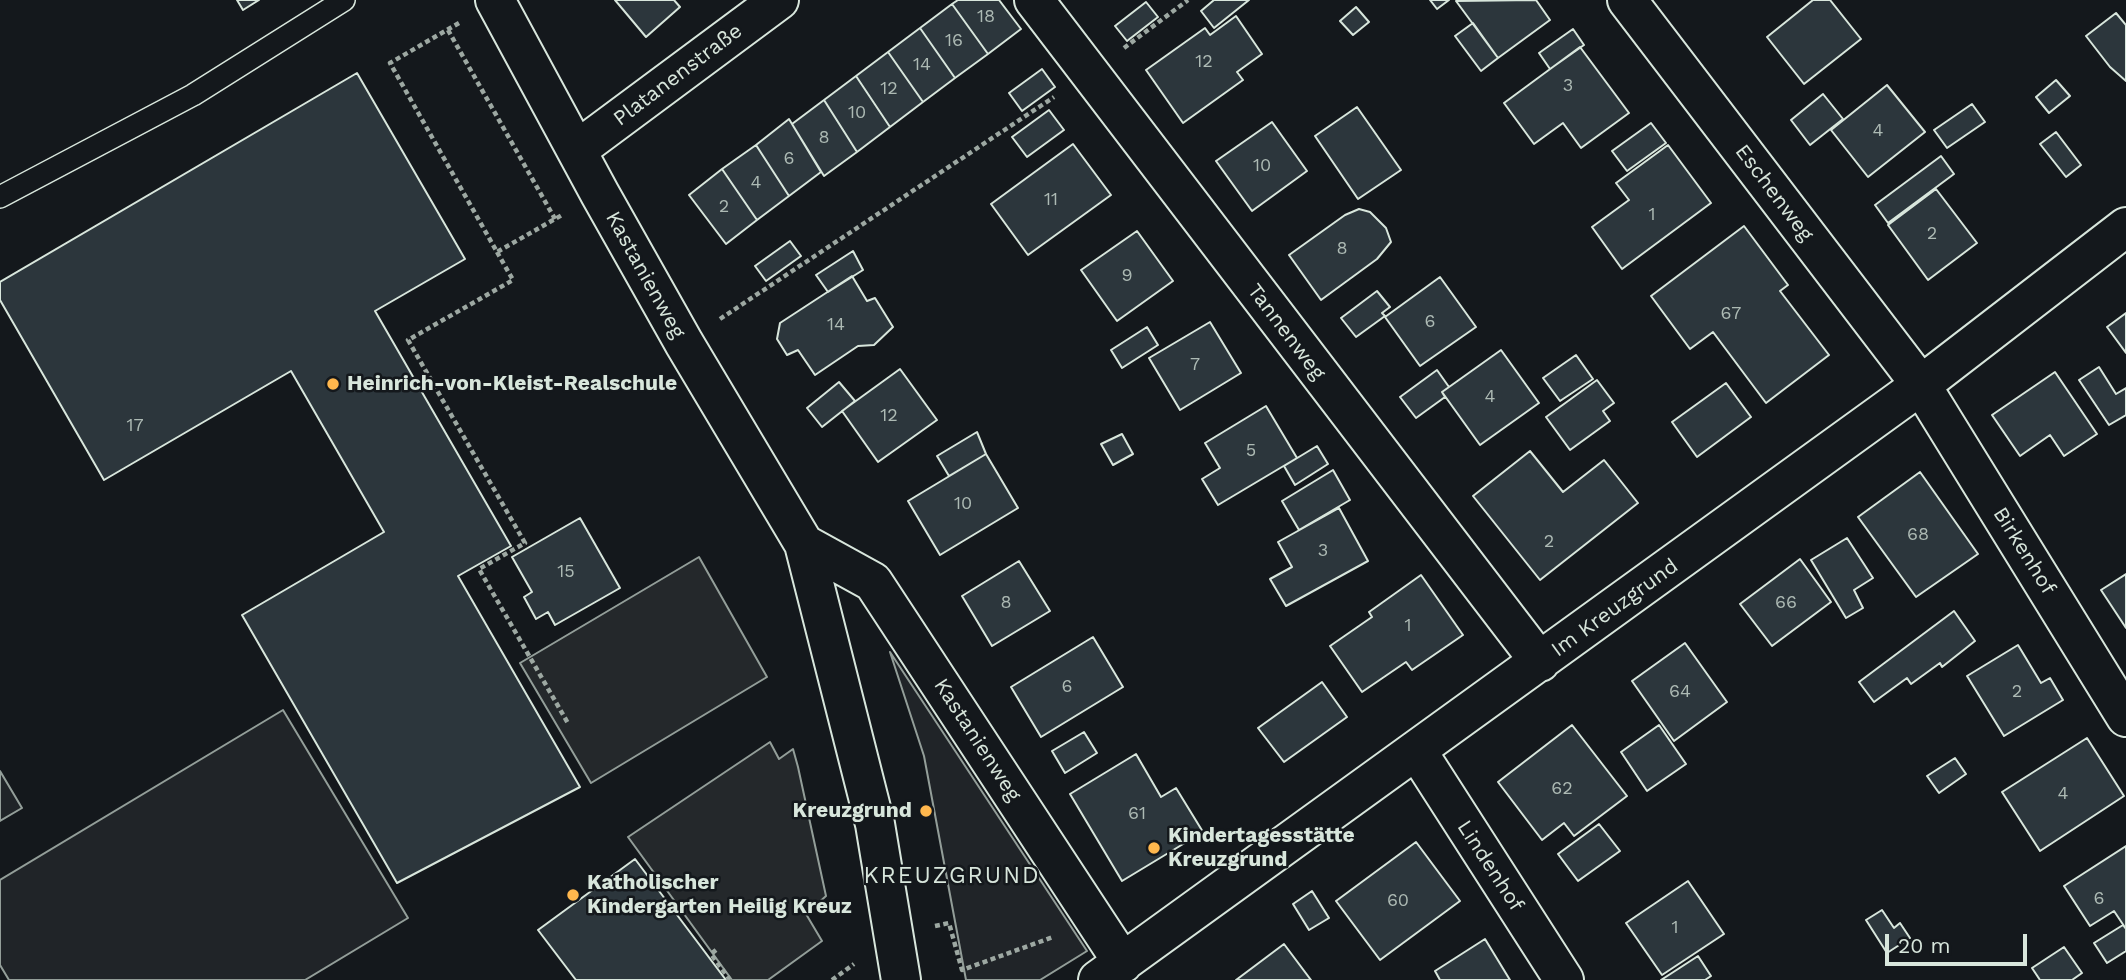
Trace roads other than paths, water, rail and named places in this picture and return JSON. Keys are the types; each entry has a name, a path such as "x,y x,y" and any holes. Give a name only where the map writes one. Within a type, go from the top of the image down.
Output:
{"street":[{"name":"Platanenstraße","path":"577,150 779,0"},
{"name":"Tannenweg","path":"1034,0 1540,663"},
{"name":"Eschenweg","path":"1627,0 1921,385"},
{"name":"Kastanienweg","path":"496,1 684,343 804,544 875,824 901,980"},
{"name":"Im Kreuzgrund","path":"1111,972 1921,385 2126,227"},
{"name":"Birkenhof","path":"1921,385 2126,717"},
{"name":"Kastanienweg","path":"804,544 873,582 1096,922 1111,972"},
{"name":"Lindenhof","path":"1417,751 1564,980"}],"lane":[{"path":"0,197 193,95 344,0"}],"place":[{"name":"Heinrich-von-Kleist-Realschule","path":"333,384"},
{"name":"Kreuzgrund","path":"926,811"},
{"name":"Kindertagesstätte Kreuzgrund","path":"1154,848"},
{"name":"Katholischer Kindergarten Heilig Kreuz","path":"573,895"}],"district":[{"name":"KREUZGRUND","path":"952,876"}]}
